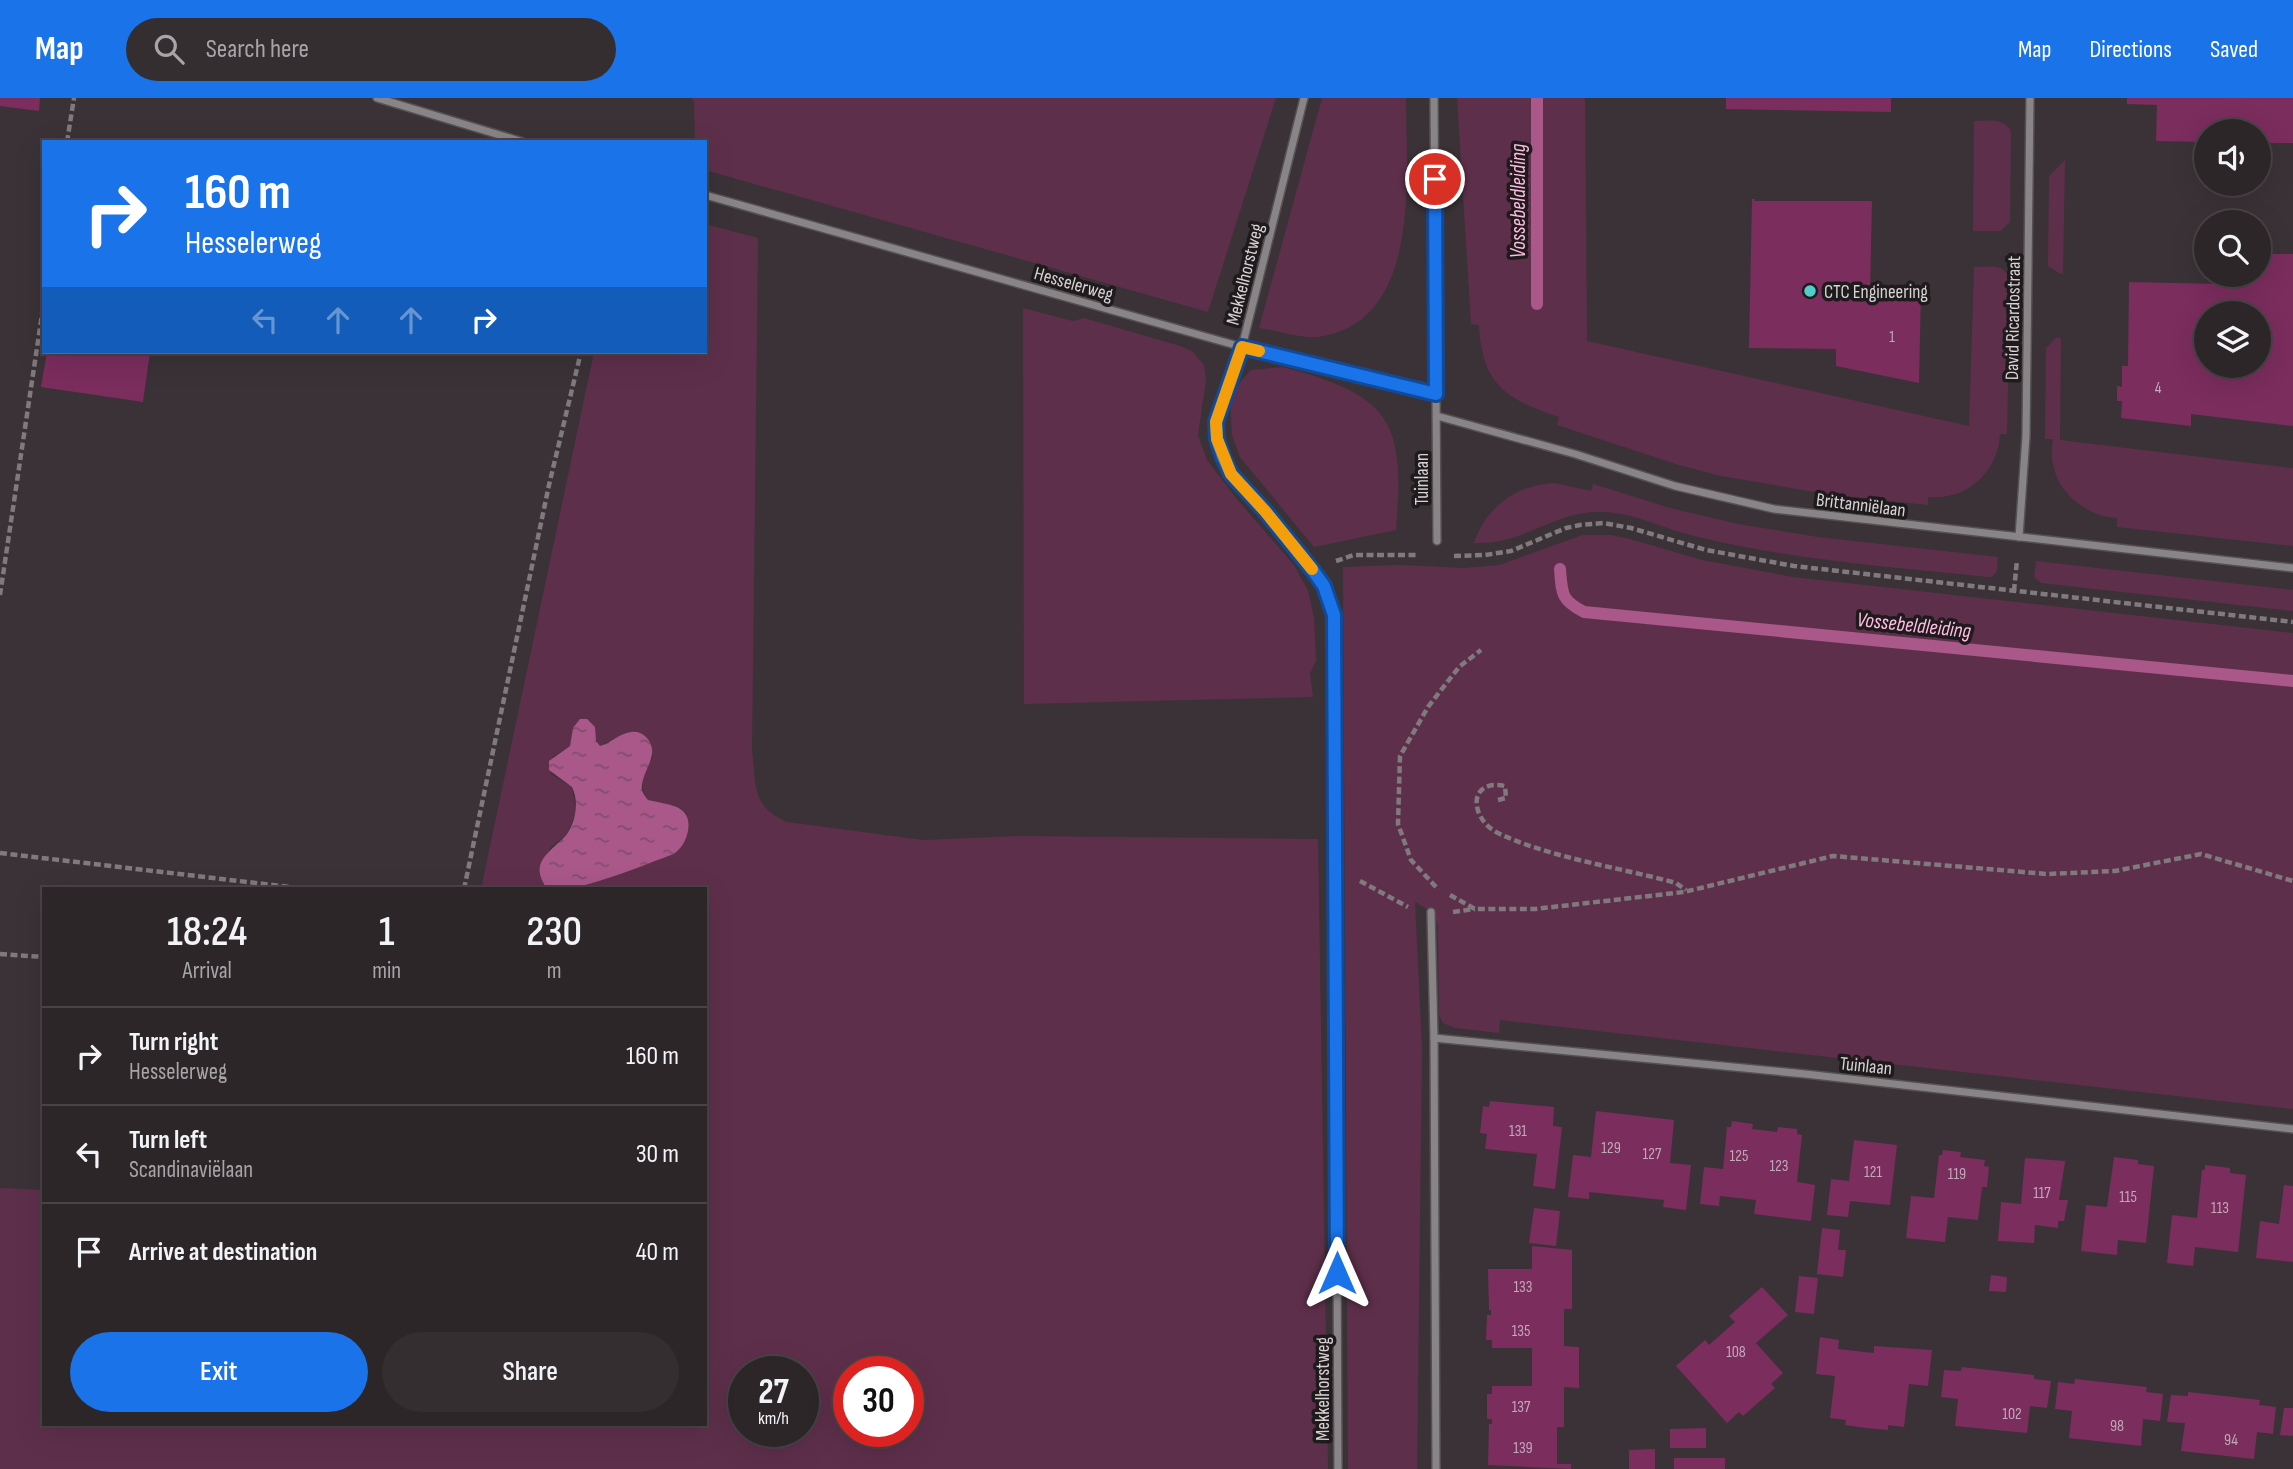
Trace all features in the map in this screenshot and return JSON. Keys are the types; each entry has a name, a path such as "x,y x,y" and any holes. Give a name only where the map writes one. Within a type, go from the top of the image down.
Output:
{"street":[{"path":"377,98 516,140"},
{"name":"Mekkelhorstweg","path":"1304,98 1242,347 1216,422 1220,448 1231,474 1314,572 1324,586 1334,615 1338,1469"},
{"name":"Tuinlaan","path":"1434,98 1437,541"},
{"name":"David Ricardostraat","path":"2019,537 2026,436 2030,98"},
{"name":"Hesselerweg","path":"707,196 1242,347 1436,394"},
{"name":"Brittanniëlaan","path":"1437,416 1719,498 1822,516 2293,568"},
{"path":"1431,912 1436,1469"},
{"name":"Tuinlaan","path":"1434,1038 1805,1074 2293,1129"}],"path":[{"path":"67,140 74,98"},
{"path":"0,595 42,314"},
{"path":"464,887 549,485 581,354"},
{"path":"1444,556 1499,554 1566,528 1603,523 1631,528 1718,553 1794,566 2293,622"},
{"path":"1314,572 1354,555 1418,555"},
{"path":"1480,650 1459,667 1428,707 1399,756 1398,824 1411,860 1434,886 1475,909 1535,909 1687,891 1833,856 2047,874 2115,871 2201,855 2293,881"},
{"path":"1498,800 1506,798 1505,786 1485,786 1475,806 1482,821 1496,833 1525,844 1676,883 1687,891"},
{"path":"0,853 290,887"},
{"path":"1335,867 1401,902 1432,923"},
{"path":"0,954 42,957"}],"shaded area":[{"path":"691,98 1276,98 1208,312 707,171 707,140 695,140 694,101"},
{"path":"1322,98 1406,98 1406,203 1401,241 1392,275 1376,304 1352,326 1318,337 1297,336 1259,328"},
{"path":"1457,98 1585,98 1587,341 1969,426 1974,267 2000,268 2010,280 2007,434 2000,434 1998,448 1987,472 1967,489 1942,497 1928,497 1928,505 1826,494 1721,476 1679,465 1557,425 1559,417 1511,396 1492,376 1485,362 1479,325 1471,324"},
{"path":"1974,121 1999,122 2011,131 2010,222 2000,231 1973,231"},
{"path":"2065,160 2063,274 2048,266 2049,176"},
{"path":"707,225 758,238 752,750 755,784 761,802 767,809 787,822 923,840 1020,836 1318,839 1328,1469 0,1469 0,1188 42,1190 42,1426 707,1426 707,887 578,887 674,854 686,813 680,808 648,800 643,784 653,756 627,732 600,746 573,728 570,746 553,757 551,774 572,787 576,810 566,835 550,848 539,874 546,887 481,887 594,354 707,354"},
{"path":"1023,308 1073,321 1084,318 1180,346 1192,351 1204,365 1206,380 1198,435 1207,460 1294,565 1308,591 1314,618 1316,661 1310,673 1313,697 1024,704"},
{"path":"2056,338 2061,338 2060,440 2293,468 2293,546 2117,527 2117,518 2102,515 2077,503 2059,482 2054,469 2053,439 2045,439 2046,348"},
{"path":"1283,367 1347,389 1369,402 1383,418 1393,438 1397,462 1396,530 1314,547 1240,457 1232,435 1230,402 1241,381 1251,370"},
{"path":"1554,483 1591,491 1593,484 1670,508 1738,524 1818,537 1998,557 1997,571 1992,577 1988,577 1785,554 1704,538 1611,512 1584,513 1509,539 1474,543 1486,519 1504,500 1527,488"},
{"path":"1583,535 1611,535 1702,560 1793,577 2293,633 2293,681 2009,654 2293,685 2293,1109 1500,1020 1499,1033 1455,1028 1443,1023 1439,1015 1438,925 1429,910 1415,902 1422,1049 1417,1469 1348,1469 1343,567 1399,565 1465,568 1499,565"},
{"path":"2036,561 2293,590 2293,611 2041,583 2034,577"}],"water":[{"path":"580,719 587,719 595,727 596,741 600,746 627,733 637,732 646,737 652,755 643,779 643,793 648,800 679,808 684,812 689,825 682,846 674,854 593,883 576,887 546,887 540,874 542,861 567,834 576,805 572,787 549,770 549,761 570,746 573,728"}],"building":[{"path":"0,98 40,98 39,111 0,106"},
{"path":"1726,98 1891,98 1891,112 1726,109"},
{"path":"2127,98 2293,98 2293,143 2271,143 2271,119 2194,119 2194,142 2156,141 2157,105 2127,104"},
{"name":"CTC Engineering","path":"1752,199 1872,201 1870,293 1888,293 1888,289 1921,290 1919,383 1836,366 1836,349 1749,348"},
{"path":"2271,254 2293,254 2293,426 2191,414 2191,426 2121,418 2122,401 2117,401 2117,386 2122,387 2122,366 2128,366 2129,282 2194,283 2194,287 2271,287"},
{"path":"47,354 150,354 143,402 41,387"},
{"path":"1490,1101 1554,1107 1553,1126 1562,1127 1555,1189 1533,1186 1537,1154 1485,1149 1487,1134 1480,1133 1483,1106 1489,1107"},
{"path":"1596,1111 1674,1120 1670,1163 1691,1165 1686,1210 1663,1207 1664,1200 1589,1192 1589,1199 1568,1197 1573,1155 1591,1157"},
{"path":"1732,1121 1753,1124 1752,1129 1777,1132 1778,1127 1797,1129 1797,1134 1802,1135 1797,1182 1815,1185 1811,1221 1754,1214 1756,1200 1720,1196 1719,1206 1700,1204 1704,1167 1723,1169 1727,1127 1731,1127"},
{"path":"1854,1140 1897,1145 1890,1205 1850,1201 1848,1217 1827,1215 1831,1179 1849,1181"},
{"path":"1943,1150 1961,1152 1960,1157 1985,1160 1984,1166 1989,1167 1987,1187 1982,1187 1978,1220 1948,1217 1945,1242 1906,1238 1911,1196 1934,1198 1939,1155 1942,1155"},
{"path":"2114,1157 2138,1160 2138,1164 2154,1166 2146,1243 2118,1240 2117,1255 2081,1251 2086,1205 2107,1207"},
{"path":"2025,1158 2066,1161 2063,1163 2065,1162 2059,1200 2068,1200 2064,1221 2058,1221 2058,1228 2035,1225 2034,1243 1998,1241 2001,1202 2021,1204"},
{"path":"2205,1165 2230,1168 2230,1173 2246,1175 2238,1252 2195,1247 2193,1266 2167,1263 2172,1215 2197,1218 2202,1170 2205,1170"},
{"path":"2284,1185 2293,1186 2293,1262 2256,1258 2260,1221 2279,1224"},
{"path":"1534,1208 1560,1211 1556,1246 1529,1243"},
{"path":"1822,1228 1840,1230 1838,1250 1846,1250 1843,1277 1817,1274"},
{"path":"1532,1246 1572,1250 1572,1309 1564,1309 1564,1346 1579,1347 1579,1388 1564,1387 1564,1427 1557,1427 1557,1464 1571,1464 1571,1469 1488,1465 1489,1424 1492,1424 1492,1419 1487,1419 1487,1394 1492,1394 1492,1386 1532,1386 1532,1348 1492,1348 1492,1340 1486,1340 1487,1315 1491,1315 1488,1269 1532,1269"},
{"path":"1991,1275 2007,1277 2006,1292 1989,1291"},
{"path":"1799,1276 1818,1278 1814,1314 1795,1312"},
{"path":"1762,1287 1788,1315 1756,1343 1783,1373 1771,1384 1775,1388 1743,1416 1739,1412 1727,1423 1676,1366 1705,1340 1709,1345 1735,1322 1729,1316"},
{"path":"1820,1337 1839,1340 1838,1349 1874,1353 1874,1346 1932,1350 1928,1386 1909,1384 1904,1427 1888,1425 1888,1430 1866,1428 1845,1425 1846,1420 1830,1418 1835,1376 1816,1374"},
{"path":"1962,1367 2034,1375 2034,1379 2051,1381 2047,1408 2030,1406 2027,1433 1955,1426 1958,1399 1941,1397 1944,1370 1961,1371"},
{"path":"2075,1379 2147,1387 2146,1392 2163,1394 2160,1421 2143,1419 2141,1446 2069,1438 2072,1411 2055,1409 2058,1382 2074,1384"},
{"path":"2188,1392 2260,1400 2259,1405 2276,1407 2273,1434 2257,1432 2254,1459 2181,1451 2185,1423 2167,1422 2171,1395 2188,1396"},
{"path":"2284,1408 2293,1408 2293,1436 2280,1435"},
{"path":"1706,1428 1706,1448 1670,1448 1670,1429"},
{"path":"1655,1449 1655,1469 1629,1469 1629,1450"},
{"path":"1674,1458 1725,1458 1725,1469 1674,1469"}],"waterway":[{"name":"Vossebeldleiding","path":"1537,98 1537,304"},
{"name":"Vossebeldleiding","path":"1560,569 1564,595 1571,604 1584,612 2293,681"}],"slow traffic":[{"path":"1259,351 1242,347 1216,422 1217,439 1231,474 1312,569"}],"place":[{"name":"CTC Engineering","path":"1810,291"}],"route":[{"path":"1337,1273 1334,615 1324,586 1314,572 1231,474 1217,439 1216,422 1242,347 1436,394 1435,179"}]}
